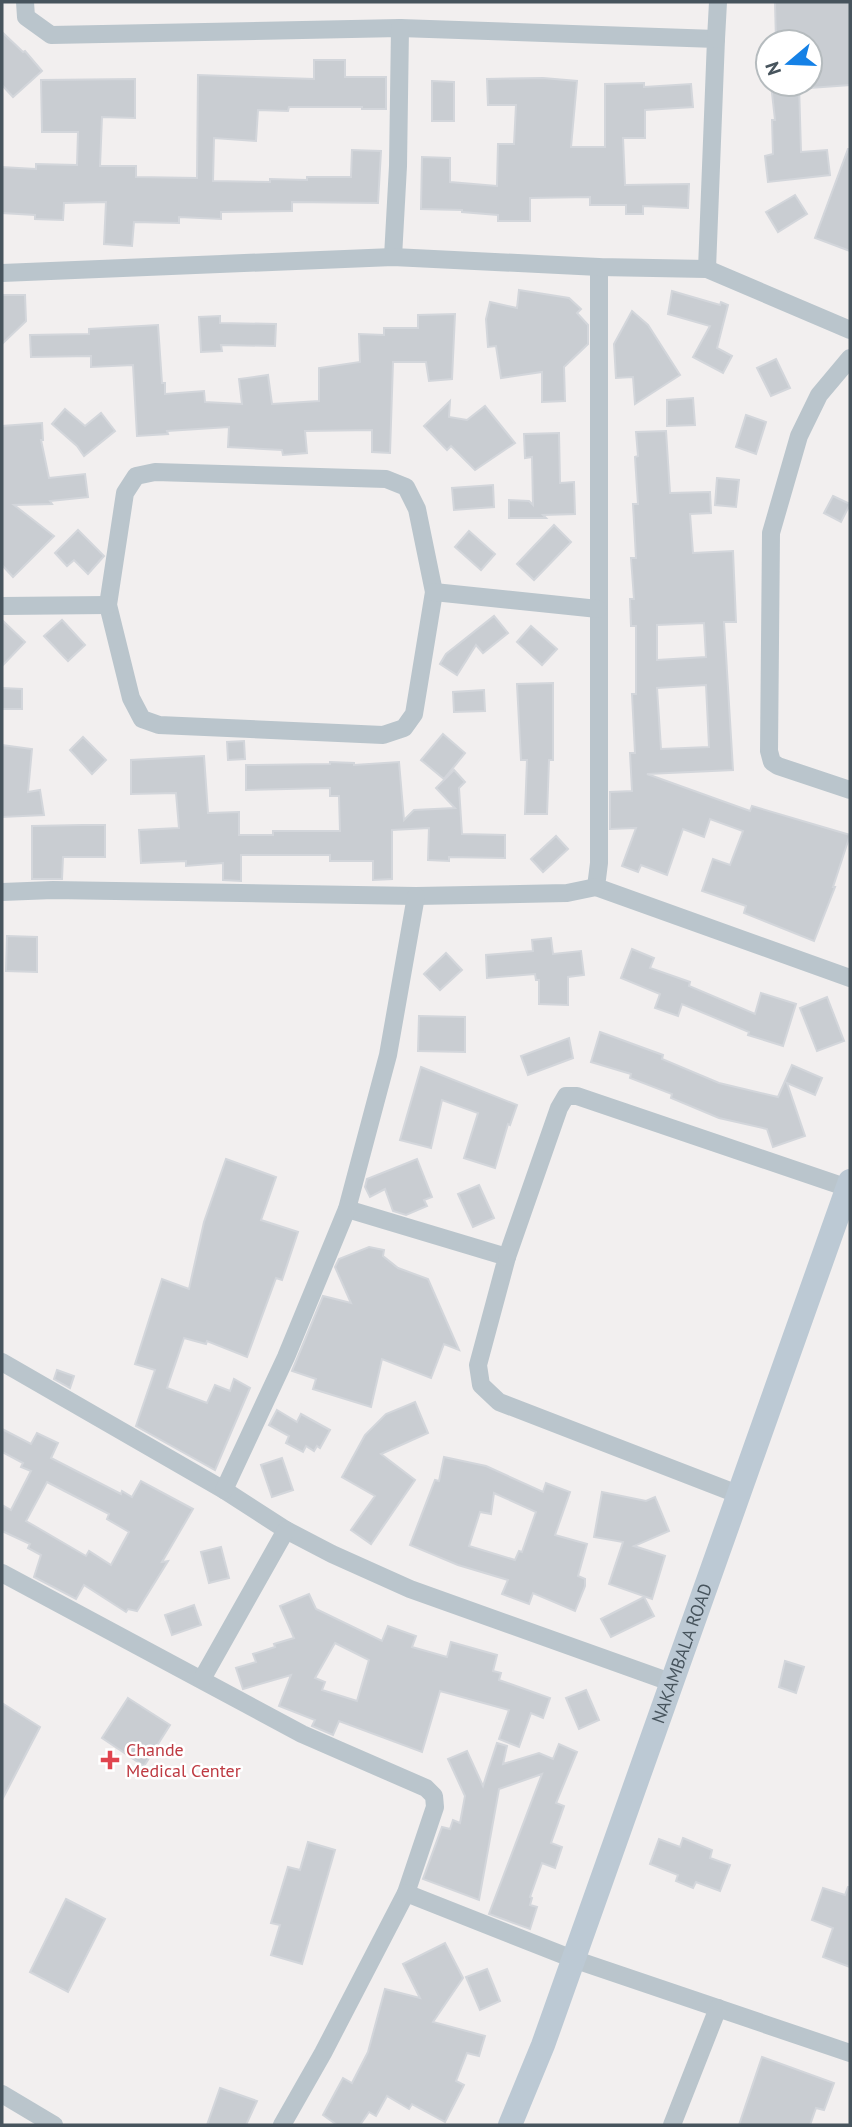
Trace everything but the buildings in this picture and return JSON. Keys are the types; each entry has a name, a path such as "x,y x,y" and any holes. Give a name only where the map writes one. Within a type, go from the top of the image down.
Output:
{"main road":[{"name":"NAKAMBALA ROAD","path":"510,2125 543,2045 849,1185"}],"street":[{"path":"25,2 26,17 51,35 400,28 716,39"},
{"path":"707,270 718,2"},
{"path":"393,257 398,166 400,28"},
{"path":"2,273 393,257 599,268 707,270 850,330"},
{"path":"596,887 599,863 599,268"},
{"path":"850,358 819,395 800,436 771,533 769,738 772,762 778,766 850,790"},
{"path":"155,472 386,479 406,487 417,509 434,592 414,714 404,728 383,735 159,725 142,719 131,698 108,604 125,493 136,476 155,472"},
{"path":"434,592 598,609"},
{"path":"2,606 108,604"},
{"path":"2,892 53,890 416,896 568,893 596,887 850,978"},
{"path":"223,1490 286,1357 347,1209 388,1055 416,896"},
{"path":"740,1494 499,1402 481,1385 478,1365 507,1257 559,1108 566,1096 577,1096 849,1185"},
{"path":"347,1209 507,1257"},
{"path":"2,1362 223,1490 286,1530 332,1554 410,1589 673,1683"},
{"path":"202,1679 286,1530"},
{"path":"2,1573 302,1734 426,1788 434,1796 435,1807 406,1894 282,2125"},
{"path":"406,1894 573,1959 850,2053"},
{"path":"672,2125 718,2008"},
{"path":"2,2094 54,2125"}],"place":[{"name":"Chande Medical Center","path":"110,1760"}]}
